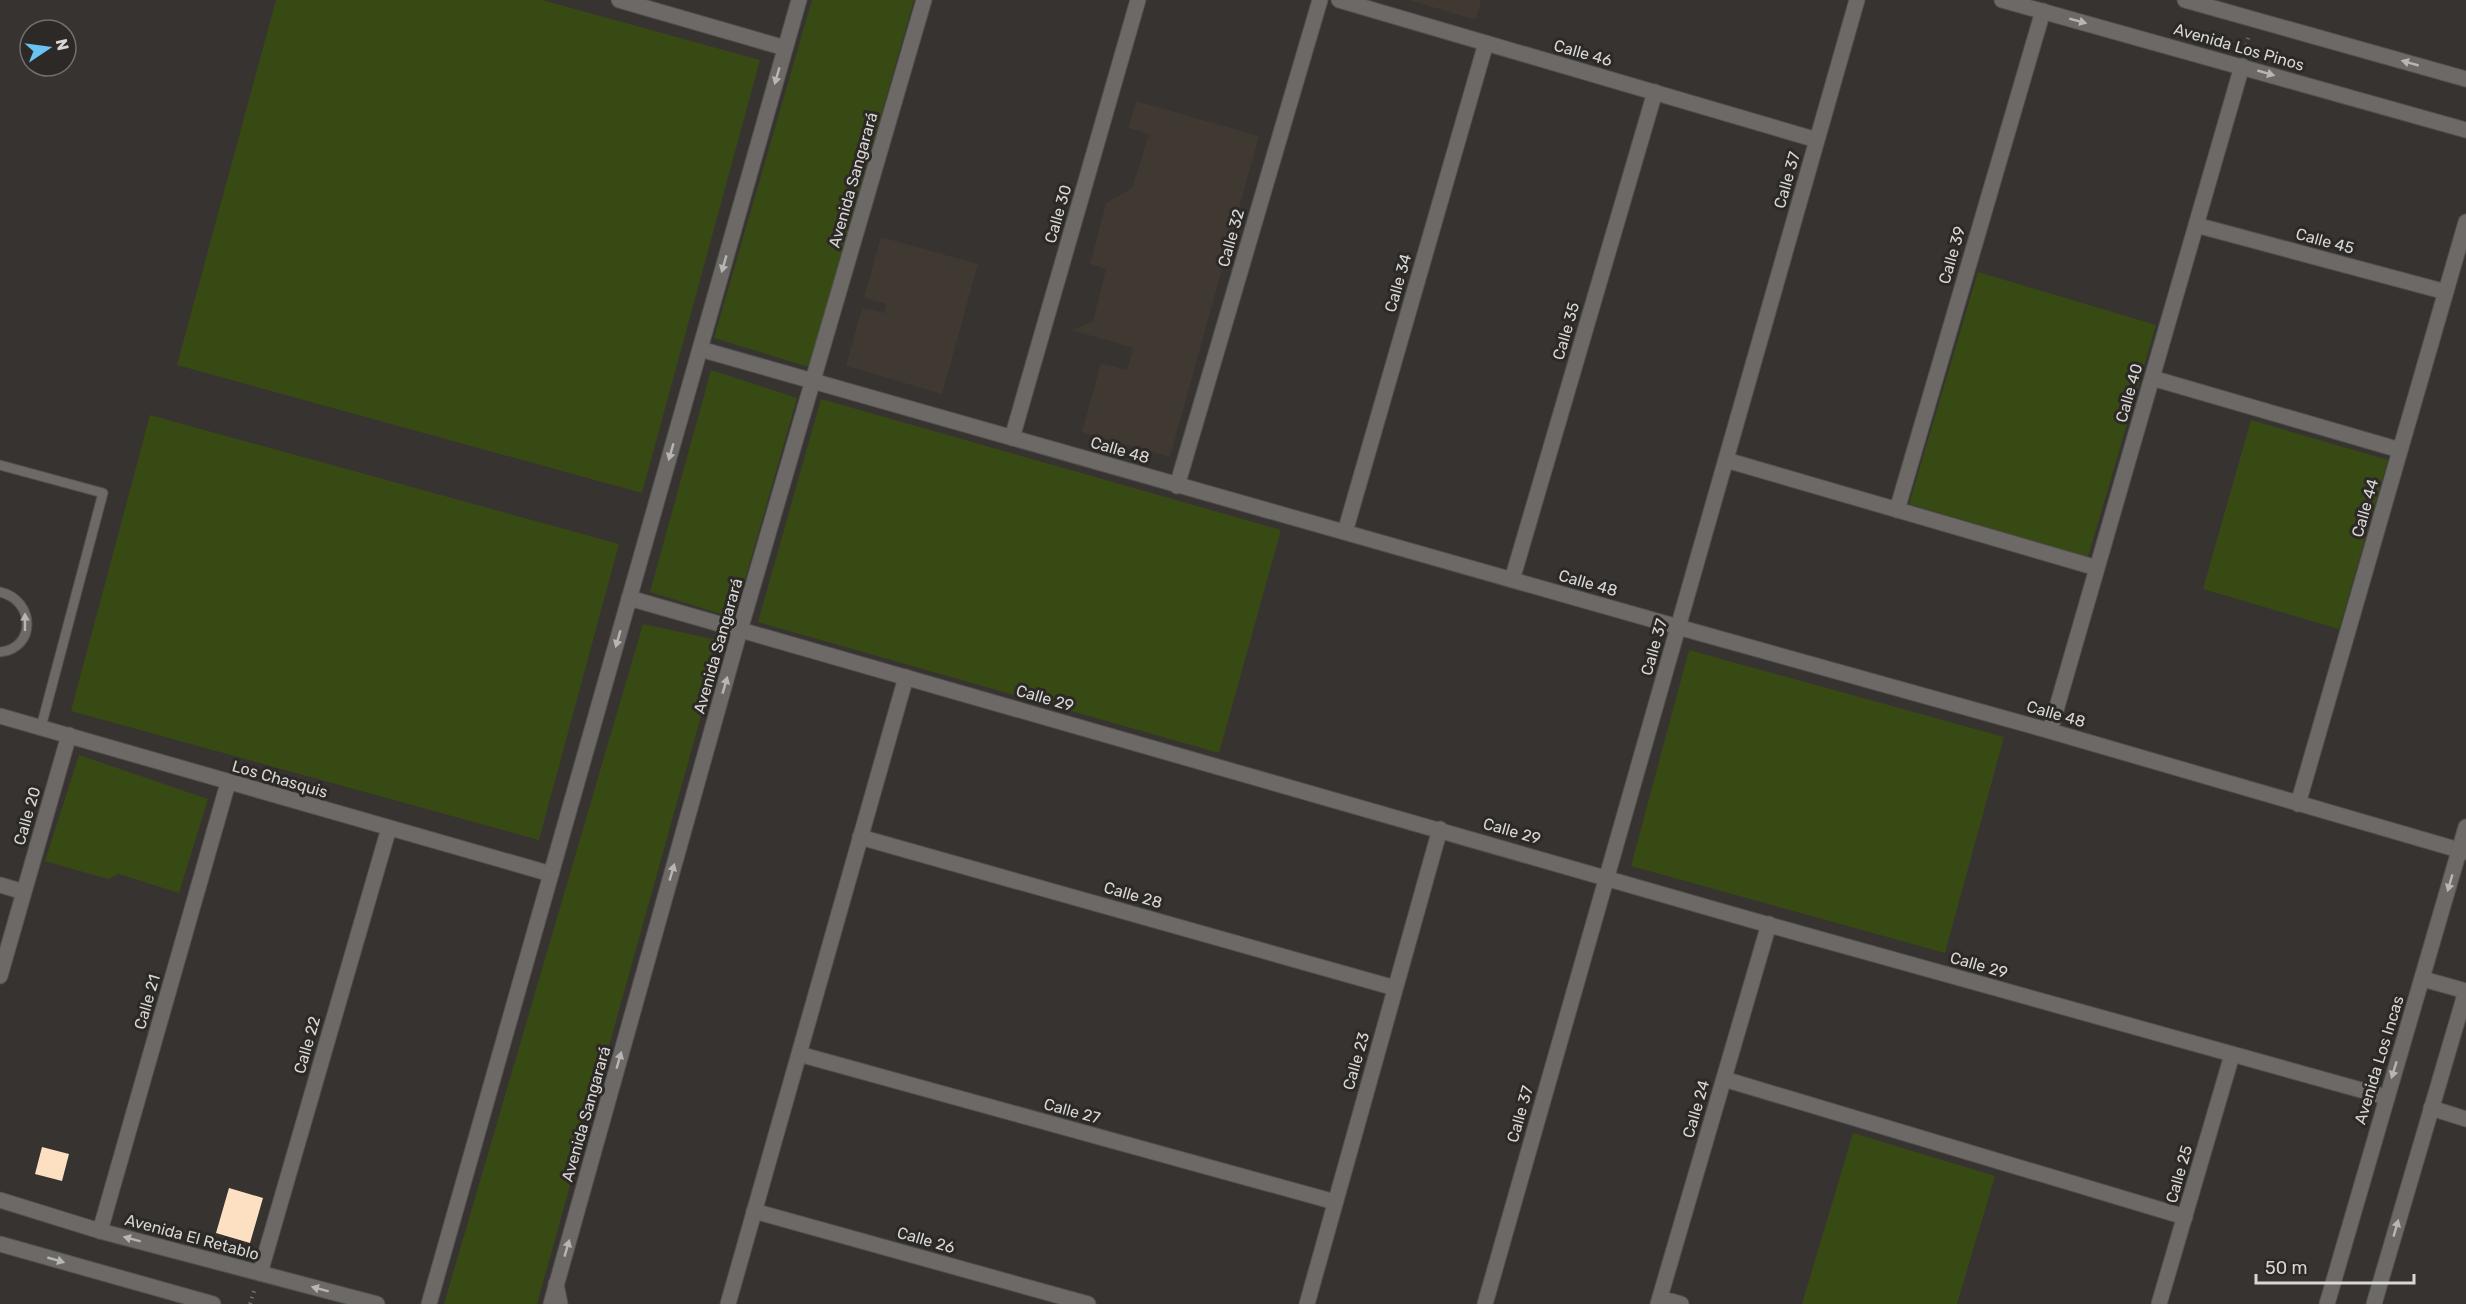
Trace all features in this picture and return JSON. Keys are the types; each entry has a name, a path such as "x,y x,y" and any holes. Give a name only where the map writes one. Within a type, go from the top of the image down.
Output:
{"street":[{"path":"619,0 785,48"},
{"path":"429,1304 799,0"},
{"name":"Avenida Sangarará","path":"551,1304 740,630 924,0"},
{"name":"Calle 30","path":"1012,438 1138,0"},
{"name":"Calle 32","path":"1177,486 1320,0"},
{"name":"Calle 46","path":"1339,0 1817,140"},
{"name":"Calle 37","path":"1485,1304 1857,0"},
{"name":"Avenida Los Pinos","path":"2002,0 2466,130"},
{"name":"Avenida Los Pinos","path":"2185,0 2466,79"},
{"name":"Calle 39","path":"1897,510 2043,11"},
{"name":"Calle 34","path":"1345,532 1486,43"},
{"name":"Calle 40","path":"2050,731 2241,66"},
{"name":"Calle 35","path":"1512,580 1655,92"},
{"name":"Calle 44","path":"2298,804 2466,222"},
{"name":"Calle 45","path":"2196,225 2446,292"},
{"name":"Calle 48","path":"700,349 1177,486 2050,731 2463,851"},
{"path":"2151,378 2400,450"},
{"path":"1726,460 2097,568"},
{"name":"Calle 29","path":"629,598 1606,878 2386,1097"},
{"path":"728,1304 906,677"},
{"name":"Los Chasquis","path":"0,716 551,874"},
{"name":"Calle 20","path":"0,976 69,735"},
{"name":"Calle 21","path":"100,1231 228,783"},
{"name":"Avenida Los Incas","path":"2327,1304 2386,1097 2463,851 2466,826"},
{"name":"Calle 22","path":"260,1273 389,828"},
{"name":"Calle 23","path":"1307,1304 1440,829"},
{"name":"Calle 28","path":"860,837 1395,988"},
{"path":"0,885 24,892"},
{"name":"Calle 24","path":"1659,1301 1769,924"},
{"path":"2374,1304 2466,991 2422,978"},
{"name":"Calle 27","path":"799,1054 1335,1202"},
{"name":"Calle 25","path":"2160,1304 2232,1055"},
{"path":"1724,1080 2185,1217"},
{"path":"2431,1108 2466,1119"},
{"name":"Avenida El Retablo","path":"0,1200 100,1231 377,1304"},
{"name":"Calle 26","path":"754,1211 1088,1304"},
{"path":"0,1244 213,1304"},
{"path":"556,1284 560,1304"},
{"path":"1659,1301 1681,1304"}],"lane":[{"path":"0,465 103,492 40,727"},
{"path":"0,592 16,599 22,606 27,625 20,642 13,648 0,652"}],"path":[{"path":"2241,66 2253,20"}],"shaded area":[{"path":"1409,0 1481,0 1476,20"},
{"path":"1136,101 1259,136 1170,457 1082,432 1101,363 1127,370 1133,348 1072,330 1093,321 1106,269 1090,264 1106,203 1132,188 1149,134 1128,128"},
{"path":"881,237 978,264 942,394 846,366 862,308 884,313 886,304 864,298"}],"green space":[{"path":"276,0 542,0 760,60 642,493 177,365"},
{"path":"812,0 914,0 809,367 714,338"},
{"path":"1978,272 2156,325 2088,557 1909,504"},
{"path":"711,370 797,398 734,618 650,592"},
{"path":"821,399 1281,530 1219,753 758,622"},
{"path":"150,415 619,544 539,840 71,711"},
{"path":"2251,420 2388,460 2339,629 2203,589"},
{"path":"643,624 722,641 537,1304 444,1304"},
{"path":"1689,650 2004,737 1945,953 1631,866"},
{"path":"79,755 208,799 179,893 119,874 108,879 45,861"},
{"path":"1853,1133 1995,1176 1957,1304 1802,1304"}],"building":[{"path":"42,1147 69,1154 62,1181 35,1174"},
{"path":"229,1188 263,1198 250,1243 216,1233"}]}
